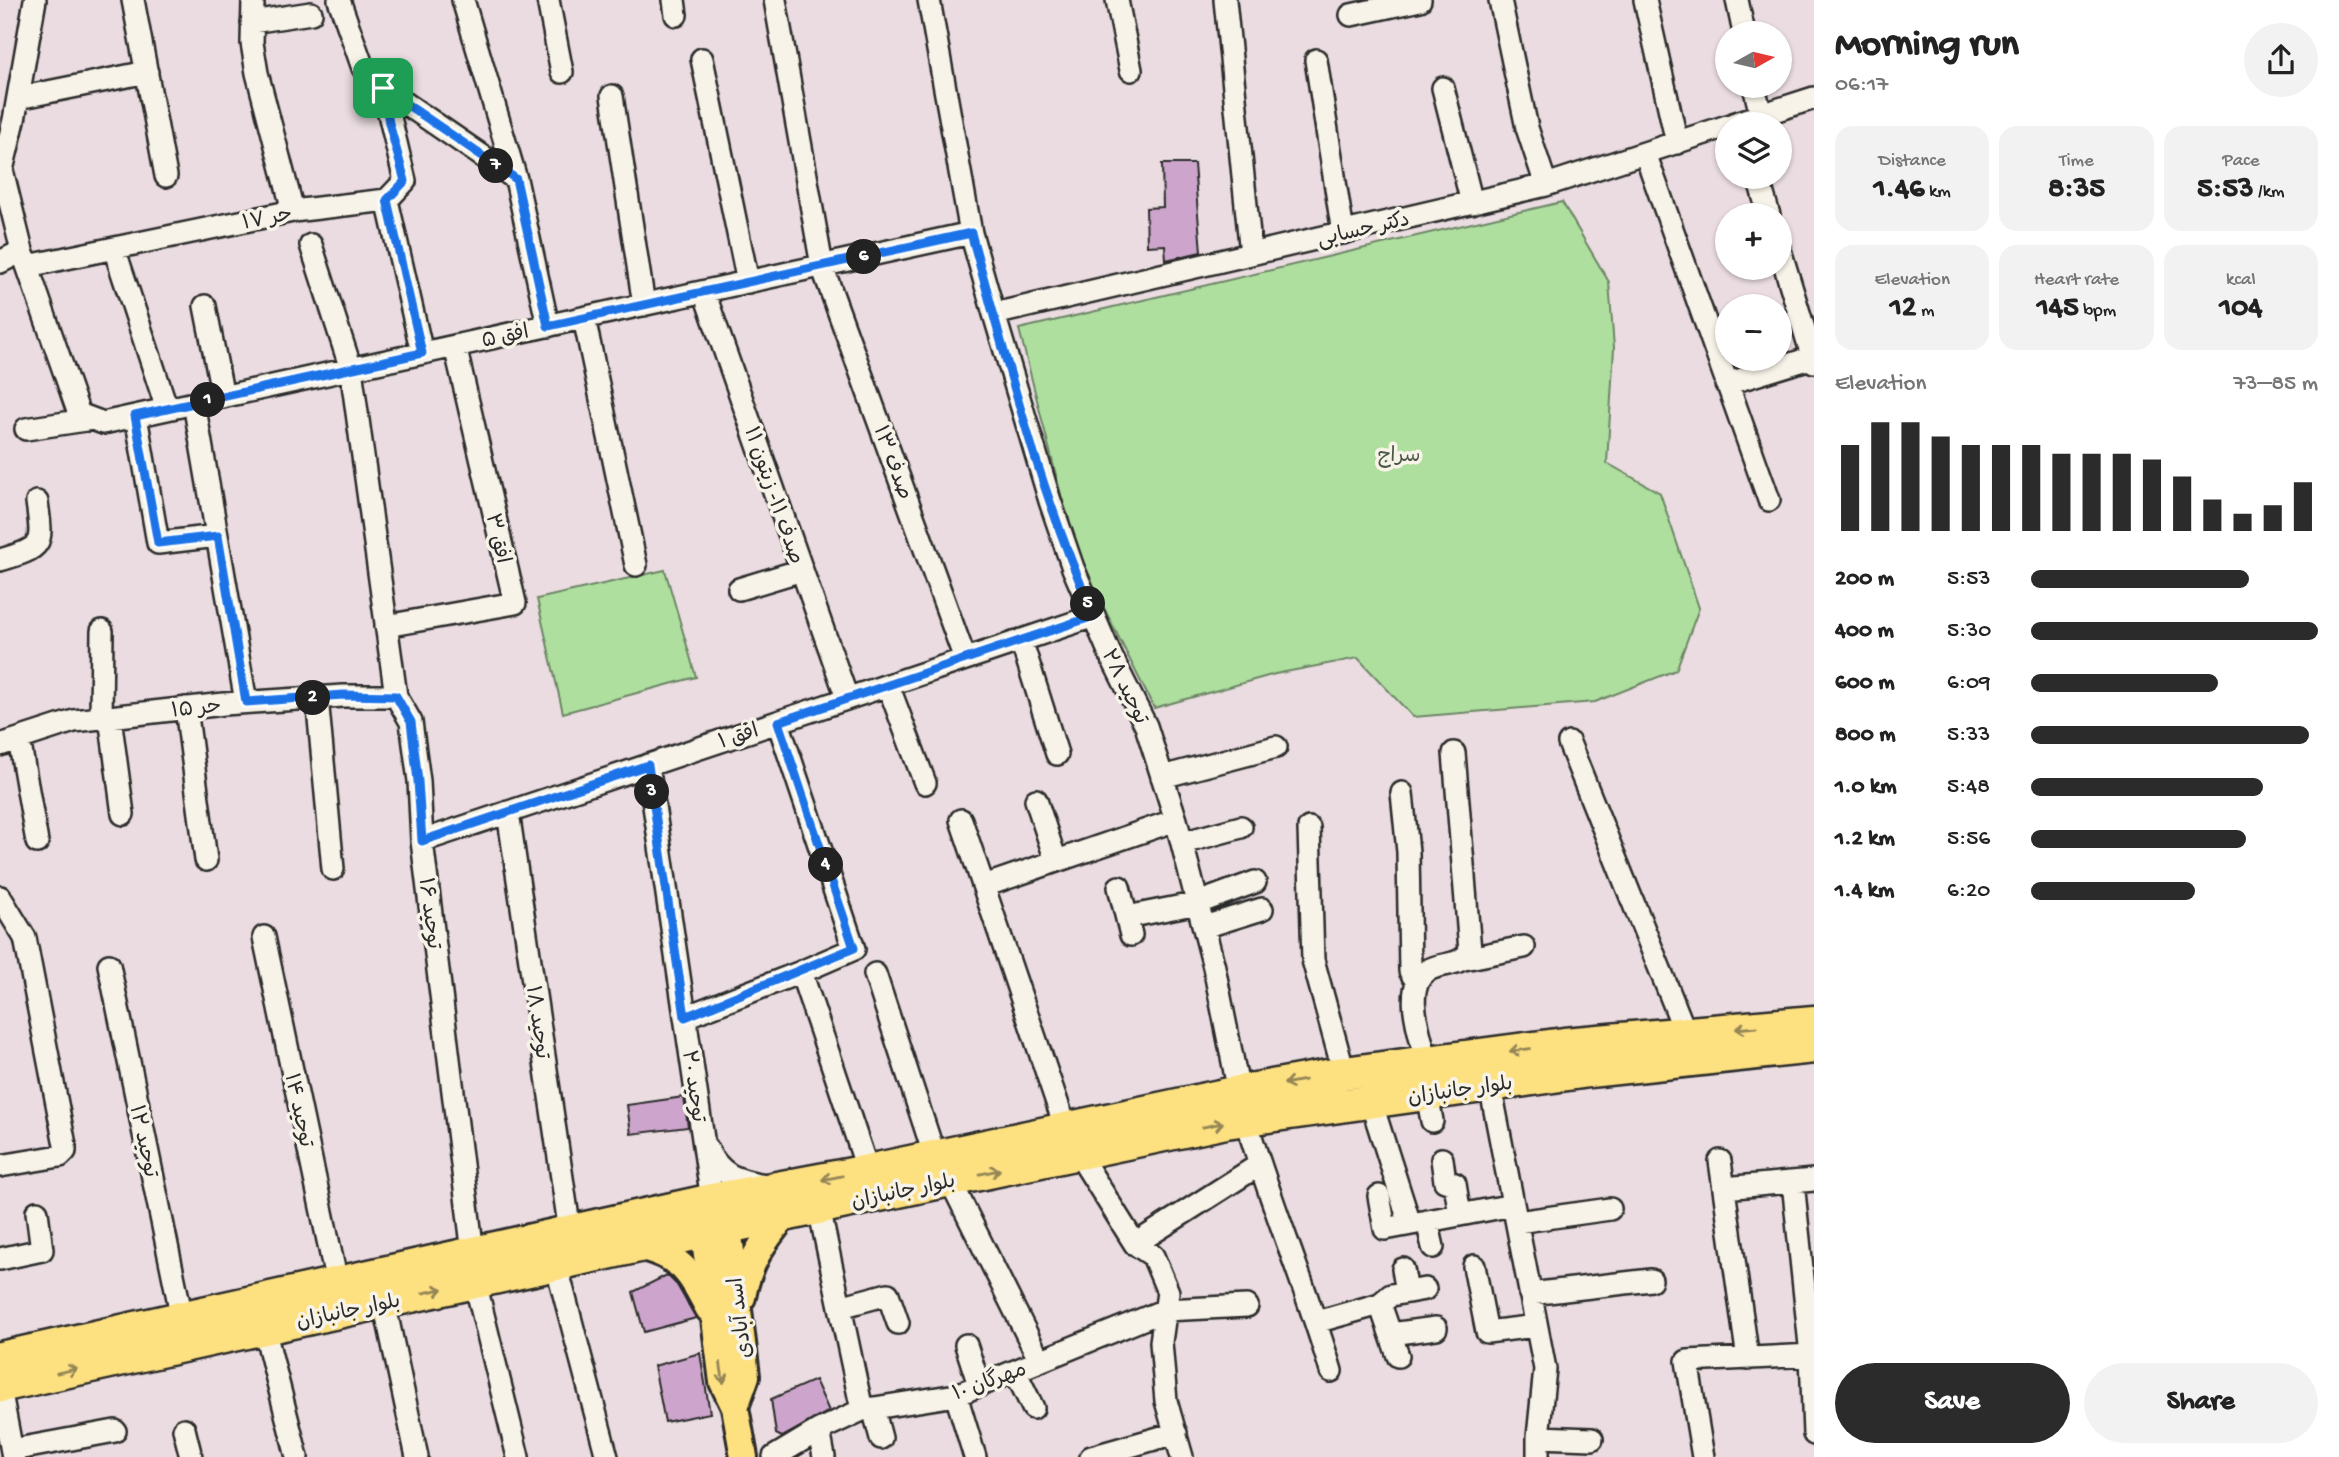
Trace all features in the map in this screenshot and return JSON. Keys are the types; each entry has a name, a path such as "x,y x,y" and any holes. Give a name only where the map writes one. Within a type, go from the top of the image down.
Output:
{"highway":[{"name":"بلوار جانبازان","path":"0,1387 384,1302 570,1232 712,1200 781,1201 819,1208 943,1168 1242,1106 1344,1073 1564,1044 1814,1022"},
{"name":"بلوار جانبازان","path":"1242,1106 1371,1102 1429,1108 1490,1085 1589,1071 1814,1047"},
{"name":"بلوار جانبازان","path":"0,1358 337,1283 474,1267 556,1264 716,1230 781,1201 868,1171 943,1168"}],"main road":[{"path":"712,1200 716,1230"},
{"path":"639,1246 663,1252 680,1263 727,1321 752,1260 781,1201"},
{"name":"اسد آبادی","path":"716,1230 727,1321 723,1382 735,1407 744,1457"}],"street":[{"path":"35,0 2,170 25,258 79,414 98,421"},
{"path":"133,0 166,176"},
{"path":"253,0 252,43 257,73 293,211"},
{"path":"339,0 363,68 383,88 516,179"},
{"path":"463,0 516,179 548,326"},
{"name":"صدف ۱۳","path":"775,0 822,266 965,659"},
{"name":"توحید ۲۸","path":"929,0 971,233 994,314 1073,568 1146,726 1176,820 1214,967 1242,1106 1259,1165 1317,1322 1331,1371"},
{"path":"1116,0 1131,70"},
{"path":"1225,0 1251,254"},
{"path":"1351,15 1420,0"},
{"path":"1500,0 1527,128 1546,186"},
{"path":"1645,0 1677,143"},
{"path":"1737,0 1741,21"},
{"path":"550,1 562,72"},
{"path":"253,22 311,13"},
{"path":"702,59 748,282"},
{"path":"1316,60 1343,233"},
{"path":"18,97 147,72"},
{"path":"383,88 389,123 405,181 387,200 422,353"},
{"path":"1443,88 1472,203"},
{"path":"612,96 644,305"},
{"name":"دکتر حسابی","path":"1771,112 1814,98"},
{"name":"دکتر حسابی","path":"994,314 1546,186 1715,131"},
{"path":"1646,153 1769,500"},
{"name":"حر ۱۷","path":"0,262 114,248 293,211 387,200"},
{"path":"822,266 971,233"},
{"name":"توحید ۱۶","path":"311,245 351,369 396,696 411,722 422,841 474,1267 517,1457"},
{"path":"114,248 167,409"},
{"name":"افق ۵","path":"26,429 135,416 822,266"},
{"path":"1726,384 1814,359 1789,280"},
{"name":"صدف ۱۱- زیتون ۱۱","path":"704,292 847,698"},
{"path":"205,306 223,397"},
{"path":"583,318 636,565"},
{"name":"افق ۳","path":"386,626 515,603 455,346"},
{"path":"194,403 246,702"},
{"path":"135,416 158,543 218,536"},
{"path":"0,560 26,553 37,545 41,535 37,502"},
{"path":"739,589 802,570"},
{"name":"افق ۱","path":"422,841 1094,616"},
{"path":"102,631 106,717 123,814"},
{"path":"1021,640 1057,754"},
{"path":"888,685 925,783"},
{"name":"حر ۱۵","path":"9,742 74,721 106,717 246,702 317,697 396,696"},
{"path":"317,697 333,869"},
{"path":"186,708 206,860"},
{"path":"685,1017 801,972 854,948 778,722"},
{"path":"9,742 37,842"},
{"path":"1569,743 1686,1034"},
{"path":"1162,777 1276,747"},
{"path":"1454,753 1470,951 1464,960"},
{"name":"توحید ۲۰","path":"648,765 712,1200"},
{"path":"1402,793 1408,852 1410,971 1417,982"},
{"path":"1036,800 1056,861"},
{"name":"توحید ۱۸","path":"508,812 570,1232"},
{"path":"961,820 1072,1141 1135,1244 1153,1256 1168,1292 1161,1342 1167,1401 1182,1457"},
{"path":"984,886 1176,820"},
{"path":"1182,843 1241,827"},
{"path":"1309,828 1313,960 1344,1073"},
{"path":"1119,887 1129,926 1255,882"},
{"path":"0,897 8,927 25,938 65,1151 60,1157 0,1166"},
{"path":"1204,927 1262,909"},
{"name":"توحید ۱۴","path":"264,937 337,1283"},
{"path":"1427,1062 1413,999 1417,982 1430,970 1524,947"},
{"name":"توحید ۱۲","path":"108,965 182,1318"},
{"path":"801,972 868,1171"},
{"path":"875,974 943,1168 1040,1361"},
{"path":"1490,1085 1545,1369 1538,1447 1592,1439"},
{"path":"1317,1322 1380,1304 1391,1295 1416,1291 1407,1238 1371,1102"},
{"path":"702,1138 717,1166 735,1179 781,1201"},
{"path":"1442,1158 1446,1181 1455,1184 1460,1215"},
{"path":"1720,1161 1748,1359"},
{"path":"1135,1244 1259,1165"},
{"path":"1724,1188 1804,1181 1814,1434"},
{"path":"1379,1196 1385,1229 1433,1247"},
{"path":"819,1208 840,1307 868,1409 881,1438"},
{"path":"1407,1238 1460,1215 1610,1209"},
{"path":"0,1259 42,1250 37,1212"},
{"path":"556,1264 607,1457"},
{"path":"1474,1266 1487,1332 1536,1326"},
{"path":"1530,1294 1651,1280"},
{"path":"840,1307 888,1294 898,1324"},
{"path":"384,1302 417,1457"},
{"path":"1380,1304 1398,1356"},
{"name":"مهرگان ۱۰","path":"774,1457 819,1430 868,1409 957,1395 1166,1310 1247,1306"},
{"path":"264,1328 297,1457"},
{"path":"1391,1334 1436,1328"},
{"path":"966,1345 979,1385"},
{"path":"1703,1457 1687,1361 1812,1355"},
{"path":"1015,1371 1033,1408"},
{"path":"0,1387 13,1453 115,1432"},
{"path":"957,1395 975,1457"},
{"path":"184,1429 191,1457"},
{"path":"819,1430 824,1457"},
{"path":"1091,1457 1175,1433"}],"green space":[{"name":"سراج","path":"1562,202 1609,282 1614,348 1607,463 1660,493 1699,608 1676,670 1595,702 1413,717 1358,658 1275,674 1154,708 1075,550 1019,329"},
{"path":"665,570 696,677 563,713 537,599"}],"building":[{"path":"1162,164 1194,164 1201,252 1166,260 1165,245 1147,246 1146,208 1163,207"},
{"path":"684,1097 688,1127 631,1134 627,1105"},
{"path":"667,1275 677,1285 696,1318 644,1332 633,1292"},
{"path":"700,1353 710,1413 665,1422 654,1366"},
{"path":"815,1380 829,1411 782,1437 776,1434 771,1399"}],"route":[{"path":"383,88 516,179 548,326 971,233 1050,501 1073,568 1094,616 778,722 854,948 801,972 685,1017 648,765 422,841 411,722 396,696 343,695 246,702 218,536 158,543 135,416 422,353 387,200 405,181 389,123 383,88"}]}
